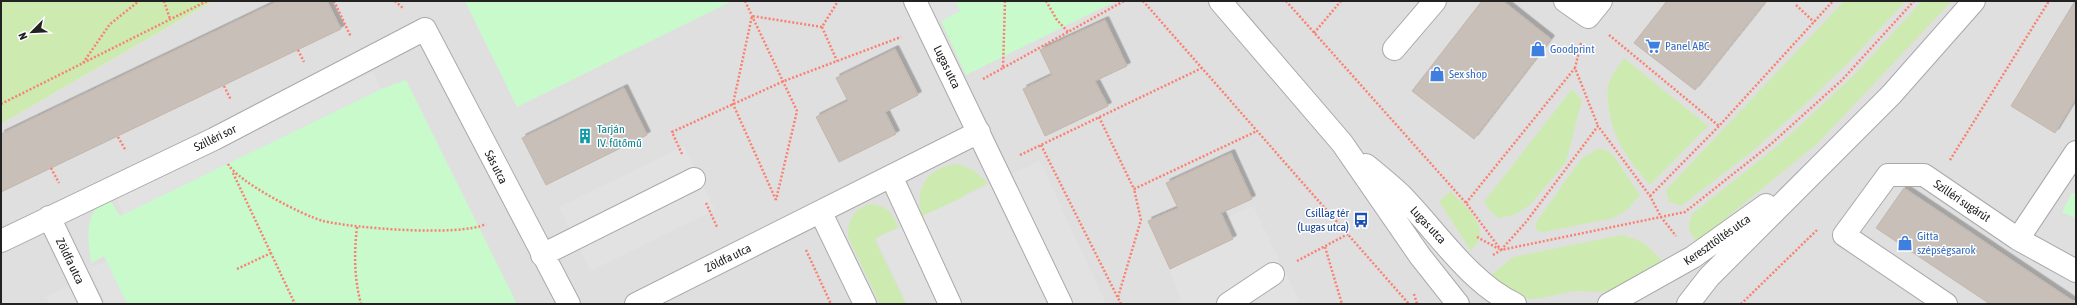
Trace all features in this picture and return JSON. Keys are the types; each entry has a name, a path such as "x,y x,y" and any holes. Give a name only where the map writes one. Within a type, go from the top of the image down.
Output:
{"street":[{"name":"Lugas utca","path":"915,1 960,91 1061,304"},
{"name":"Lugas utca","path":"1220,1 1342,143 1420,256 1458,304"},
{"path":"1394,49 1435,1"},
{"path":"1565,1 1595,9"},
{"name":"Kereszttöltés utca","path":"1688,304 1709,277 1891,95 1974,1"},
{"name":"Szilléri sor","path":"2,241 214,138 425,29"},
{"name":"Sás utca","path":"425,29 569,304"},
{"name":"Zöldfa utca","path":"636,304 892,178 979,132"},
{"name":"Lugas utca","path":"1342,143 1402,196 1471,271 1497,296 1515,304"},
{"path":"2018,239 2076,152"},
{"name":"Kereszttöltés utca","path":"1609,304 1693,257 1818,167"},
{"name":"Szilléri sugárút","path":"1844,235 1888,175 1924,175 2018,239 2076,271"},
{"path":"892,178 950,304"},
{"path":"542,255 694,179"},
{"path":"820,213 865,304"},
{"name":"Zöldfa utca","path":"49,217 91,304"},
{"path":"1844,235 1946,304"},
{"path":"1228,304 1273,274"}],"path":[{"path":"82,64 110,24 139,1"},
{"path":"164,1 170,19"},
{"path":"1,104 207,1"},
{"path":"334,1 362,61"},
{"path":"745,1 797,111 776,200 733,104 752,16"},
{"path":"822,27 838,1"},
{"path":"1003,68 1005,1"},
{"path":"1046,1 1058,20 1068,32"},
{"path":"960,91 1124,1"},
{"path":"1143,1 1409,304"},
{"path":"1286,1 1466,203 1501,250"},
{"path":"1314,33 1342,1"},
{"path":"1650,196 1719,126 1833,1"},
{"path":"1501,250 1685,212 1771,144 1842,80 1914,1"},
{"path":"1936,183 2049,1"},
{"path":"1796,5 1814,22"},
{"path":"1466,203 1575,68 1595,9 1719,126"},
{"path":"752,16 822,27"},
{"path":"822,27 837,61"},
{"path":"717,227 672,132 784,81 928,27"},
{"path":"996,166 1202,68"},
{"path":"1575,68 1598,126 1650,196 1661,216"},
{"path":"1099,117 1134,189 1141,220 1118,297"},
{"path":"1471,271 1501,250 1526,222 1598,126"},
{"path":"1134,189 1257,131"},
{"path":"214,138 232,171 295,304"},
{"path":"1041,145 1121,304"},
{"path":"232,171 260,191 321,220 357,227 439,230 479,228 486,224"},
{"path":"1741,304 1822,226 1844,235"},
{"path":"357,227 354,252 355,273 356,287 361,304"},
{"path":"1273,274 1348,234"},
{"path":"804,247 832,304"},
{"path":"1325,247 1342,304"},
{"path":"237,269 271,253"}],"shaded area":[{"path":"213,1 2076,1 2076,304 1,304 1,124"},
{"path":"915,1 955,1 960,11 928,27"},
{"path":"373,72 381,89 124,214 116,197"},
{"path":"684,146 715,210 590,271 559,207"},
{"path":"1040,161 1106,304 907,304 876,238"},
{"path":"1253,206 1299,300 1290,304 1182,304 1170,269 1233,239 1224,219"},
{"path":"106,261 127,304 106,304 89,269"},
{"path":"69,286 77,304 50,304 46,297"}],"green space":[{"path":"1,1 213,1 1,124"},
{"path":"465,1 732,1 517,107"},
{"path":"955,1 1116,1 966,75 941,21 960,11"},
{"path":"1844,1 1906,1 1847,64 1800,109 1749,154 1681,206 1669,202 1666,190"},
{"path":"1922,1 1952,1 1818,143 1697,242 1689,229 1689,222 1692,214 1780,144 1853,76"},
{"path":"1624,58 1708,126 1650,185 1634,166 1622,147 1617,138 1610,116 1608,86 1610,79"},
{"path":"406,80 517,304 127,304 104,256 91,263 89,225 94,211 102,204 110,200 120,216 381,89"},
{"path":"1572,89 1582,100 1566,162 1530,205 1514,215 1499,218 1491,212 1484,202"},
{"path":"1597,149 1606,150 1613,155 1640,195 1628,209 1614,218 1544,232 1537,231 1535,224 1581,159"},
{"path":"956,164 974,171 988,183 963,196 1015,304 948,205 922,216 920,197 925,181 937,170"},
{"path":"1451,191 1474,217 1479,229 1479,239 1471,251 1439,201"},
{"path":"2072,193 2076,194 2076,218 2062,212"},
{"path":"870,204 881,206 889,211 899,228 875,240 906,304 880,304 848,237 850,220 859,209"},
{"path":"1621,235 1636,239 1646,244 1664,263 1620,288 1602,292 1574,291 1542,298 1529,299 1511,293 1489,277 1513,257"}],"building":[{"path":"278,1 327,1 341,29 1,192 1,134"},
{"path":"1482,1 1503,1 1551,39 1474,139 1412,91"},
{"path":"1667,1 1766,1 1695,90 1634,43"},
{"path":"2075,1 2076,98 2055,133 2011,106"},
{"path":"1105,20 1127,66 1095,81 1108,106 1045,136 1023,89 1052,75 1040,50"},
{"path":"895,49 918,95 885,112 896,134 839,162 816,117 848,101 836,78"},
{"name":"Tarján IV. fűtőmű","path":"624,88 647,135 546,185 522,138"},
{"path":"1231,153 1252,199 1221,213 1233,239 1170,269 1148,221 1178,208 1166,183"},
{"path":"1904,188 2076,304 1990,304 1876,228"}],"place":[{"name":"Panel ABC","path":"1653,46"},
{"name":"Goodprint","path":"1538,49"},
{"name":"Sex shop","path":"1437,74"},
{"name":"Tarján IV. fűtőmű","path":"585,136"},
{"name":"Csillag tér (Lugas utca)","path":"1361,220"},
{"name":"Gitta szépségsarok","path":"1905,243"}]}
